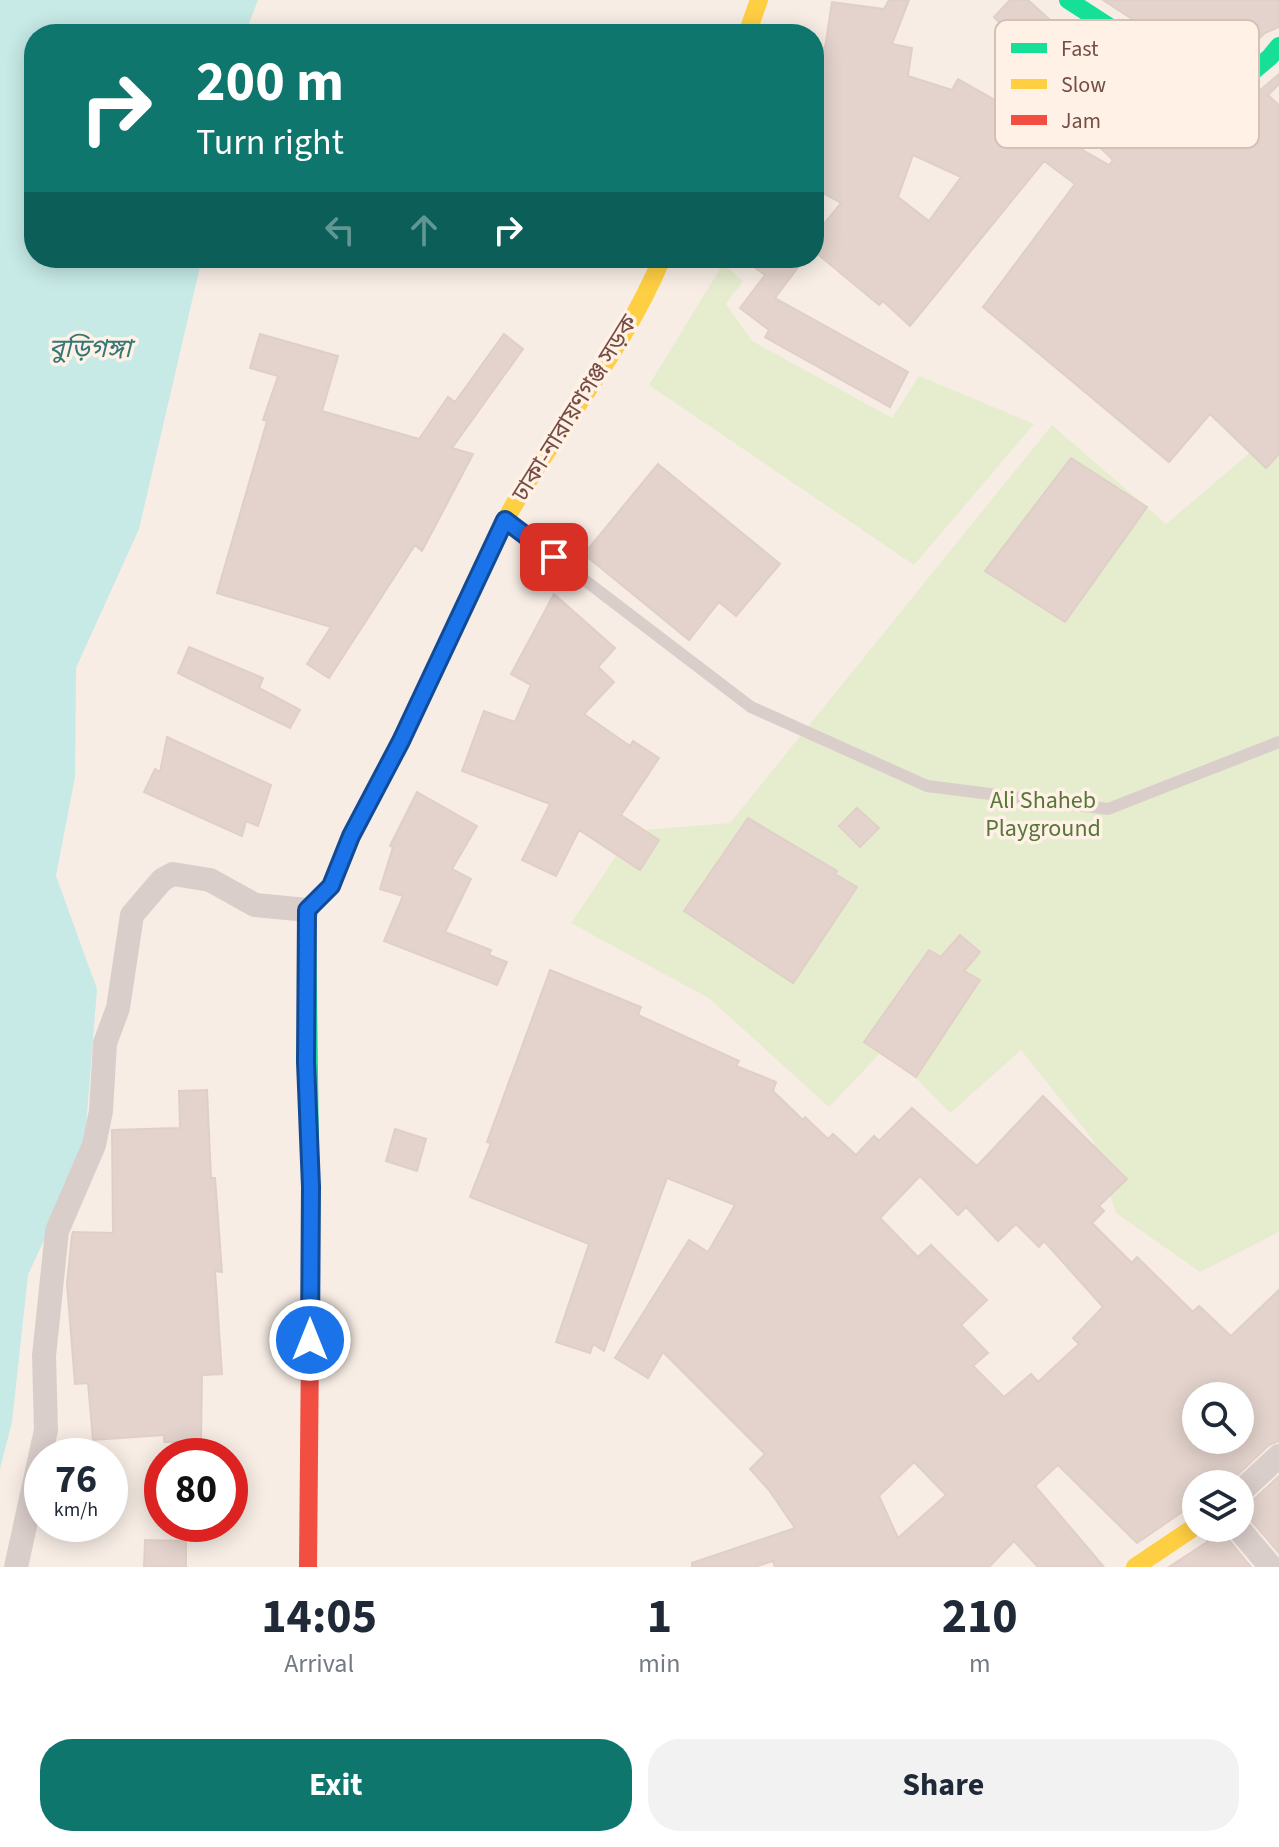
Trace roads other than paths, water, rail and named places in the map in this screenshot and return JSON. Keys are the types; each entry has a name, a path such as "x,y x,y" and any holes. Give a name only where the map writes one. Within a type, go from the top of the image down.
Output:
{"main road":[{"path":"751,24 759,0"},
{"path":"1068,0 1099,20"},
{"path":"1259,68 1279,46"},
{"name":"ঢাকা-নারায়ণগঞ্জ সড়ক","path":"307,910 331,886 351,836 401,741 505,520 593,382 658,268"},
{"path":"307,910 306,1062 311,1187 306,1499 308,1567"},
{"path":"1135,1567 1182,1535"}],"street":[{"path":"16,1567 46,1430 44,1356 57,1231 94,1145 101,1111 105,1043 118,1008 132,915 162,880 173,874 210,880 255,905 307,910"},
{"path":"1254,1479 1279,1456"},
{"path":"1250,1542 1271,1567"}],"lane":[{"path":"505,520 751,707 927,786 1108,809 1279,742"}],"water":[{"name":"বুড়িগঙ্গা","path":"0,0 258,0 249,24 24,24 24,268 200,268 139,529 76,668 75,777 56,876 97,989 84,1152 28,1275 12,1422 0,1469"}],"park label":[{"name":"Ali Shaheb Playground","path":"1043,814"}]}
